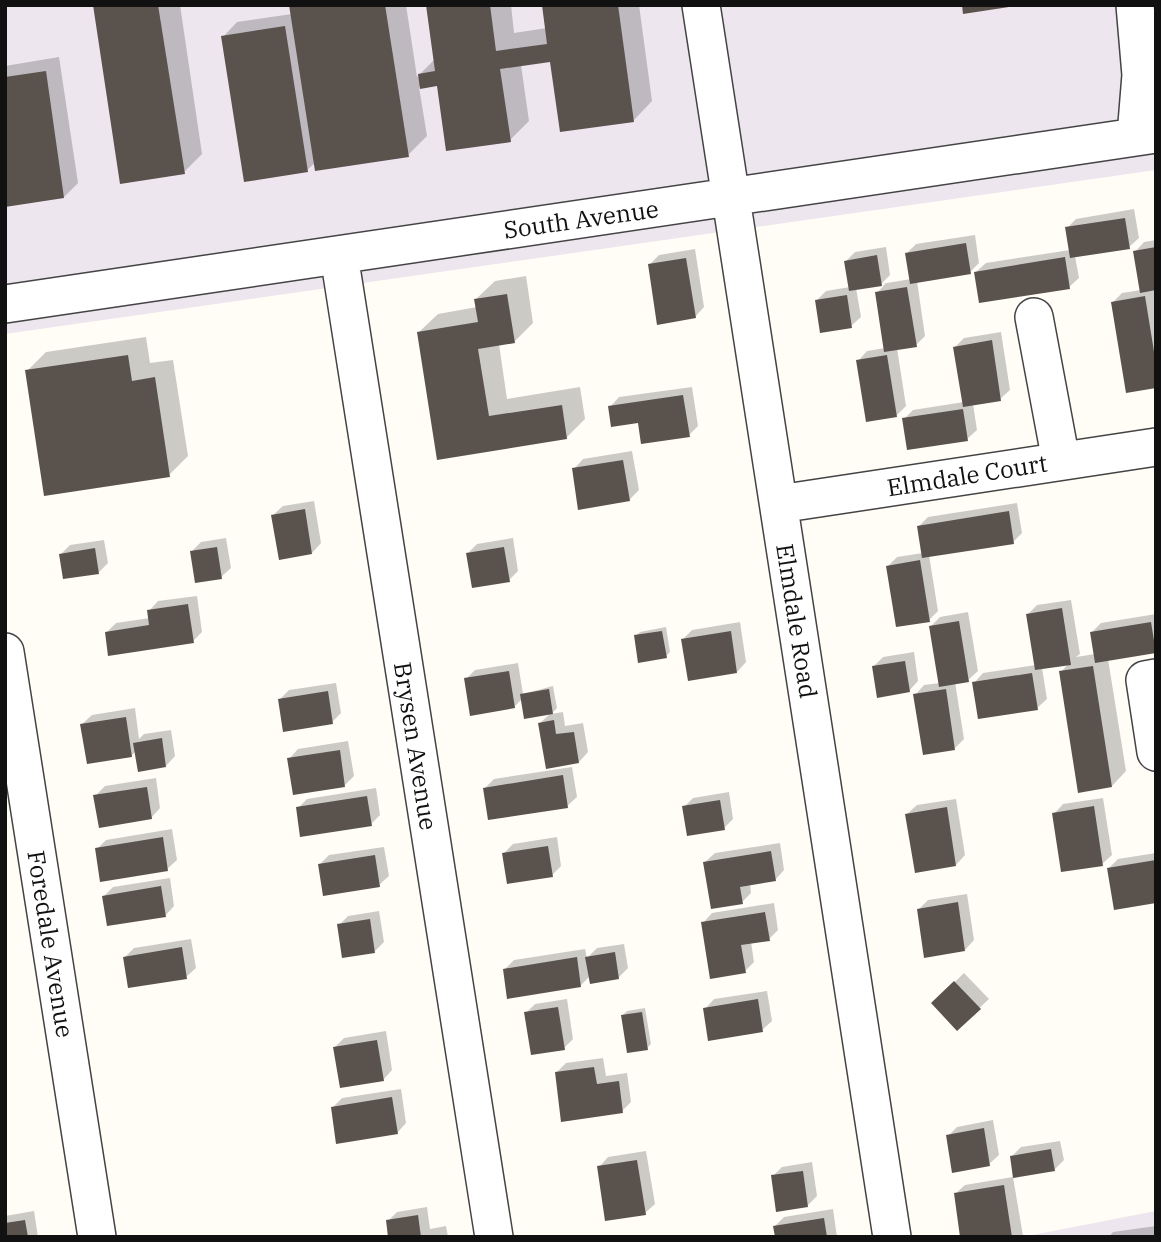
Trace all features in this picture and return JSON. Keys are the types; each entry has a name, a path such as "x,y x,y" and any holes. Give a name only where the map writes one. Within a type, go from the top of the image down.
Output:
{"street":[{"name":"Elmdale Road","path":"701,5 892,1237"},
{"path":"1135,5 1146,135"},
{"name":"South Avenue","path":"5,304 1146,135"},
{"name":"Brysen Avenue","path":"339,255 494,1237"},
{"path":"1034,317 1061,461"},
{"name":"Elmdale Court","path":"779,504 1156,447"},
{"name":"Foredale Avenue","path":"5,652 97,1237"},
{"path":"1156,678 1145,680 1156,752"}],"shaded area":[{"path":"5,5 1156,5 1156,170 5,334"},
{"path":"1156,1211 1156,1237 1022,1237"}],"building":[{"path":"93,5 158,5 185,174 120,184"},
{"path":"289,5 385,5 409,157 315,171"},
{"path":"426,5 490,5 496,51 547,44 542,5 618,5 634,122 560,132 550,62 500,69 511,142 446,151 437,86 420,89 418,74 435,71"},
{"path":"962,5 1009,5 1009,7 963,14"},
{"path":"285,26 308,172 244,182 221,36"},
{"path":"46,71 64,198 5,207 5,77"},
{"path":"1125,218 1130,249 1070,258 1065,227"},
{"path":"966,243 971,274 910,284 905,253"},
{"path":"1156,247 1156,290 1140,293 1133,251"},
{"path":"877,255 882,286 849,291 844,261"},
{"path":"1065,257 1070,289 979,303 974,272"},
{"path":"686,258 696,318 657,325 648,264"},
{"path":"907,287 917,347 884,352 875,292"},
{"path":"507,294 515,343 478,349 489,416 562,405 567,439 437,460 417,332 478,322 474,299"},
{"path":"847,295 852,328 820,333 815,300"},
{"path":"1145,296 1156,364 1156,388 1126,393 1111,302"},
{"path":"992,340 1001,401 963,407 953,347"},
{"path":"128,355 132,381 155,377 170,477 44,496 25,370"},
{"path":"887,355 897,417 866,422 856,360"},
{"path":"683,395 690,437 641,444 638,423 611,427 608,406"},
{"path":"963,409 968,441 907,450 902,418"},
{"path":"623,460 630,501 578,510 572,468"},
{"path":"305,509 312,554 279,560 271,515"},
{"path":"1009,511 1014,544 922,558 917,526"},
{"path":"217,547 222,579 195,583 190,551"},
{"path":"504,547 510,582 472,588 466,553"},
{"path":"95,548 99,574 63,579 59,554"},
{"path":"920,560 930,622 896,627 886,566"},
{"path":"188,604 194,643 108,656 105,632 149,625 147,610"},
{"path":"1062,608 1071,665 1035,670 1026,614"},
{"path":"959,621 969,682 939,687 929,626"},
{"path":"1151,622 1156,653 1095,663 1090,632"},
{"path":"662,631 667,658 638,663 634,635"},
{"path":"731,631 737,673 688,681 681,639"},
{"path":"905,661 910,692 877,698 872,666"},
{"path":"1093,666 1112,787 1078,793 1059,671"},
{"path":"509,671 515,708 470,716 464,678"},
{"path":"1032,673 1038,710 978,719 972,682"},
{"path":"549,689 553,714 524,719 520,694"},
{"path":"946,689 955,750 923,755 913,694"},
{"path":"328,691 333,724 283,732 278,699"},
{"path":"126,717 132,757 87,764 80,724"},
{"path":"554,720 556,734 574,732 579,763 546,769 538,723"},
{"path":"162,738 166,767 138,772 133,743"},
{"path":"340,750 345,787 293,795 287,758"},
{"path":"563,775 568,808 488,820 483,788"},
{"path":"147,787 152,819 99,828 93,795"},
{"path":"367,796 372,826 300,837 296,807"},
{"path":"720,800 725,830 687,836 682,806"},
{"path":"1094,806 1103,866 1061,872 1052,813"},
{"path":"947,807 956,866 915,873 905,814"},
{"path":"163,837 168,871 100,882 95,848"},
{"path":"548,846 553,877 507,884 502,853"},
{"path":"771,851 776,881 740,887 743,904 711,909 703,862"},
{"path":"375,855 380,887 323,896 318,864"},
{"path":"1156,860 1156,903 1114,910 1107,868"},
{"path":"161,886 166,917 107,926 102,896"},
{"path":"958,902 965,951 924,958 917,909"},
{"path":"765,912 770,941 741,945 746,973 710,979 701,922"},
{"path":"370,919 375,953 342,958 337,924"},
{"path":"182,947 187,979 128,988 123,957"},
{"path":"615,952 619,979 590,984 585,957"},
{"path":"577,957 581,987 507,999 503,969"},
{"path":"954,981 981,1009 957,1031 931,1003"},
{"path":"758,999 763,1032 708,1041 703,1008"},
{"path":"558,1007 565,1050 531,1055 524,1012"},
{"path":"642,1012 648,1050 627,1053 621,1015"},
{"path":"377,1040 384,1081 340,1088 333,1047"},
{"path":"594,1067 597,1084 619,1081 623,1113 561,1122 555,1072"},
{"path":"392,1097 398,1134 336,1144 331,1107"},
{"path":"984,1128 990,1166 952,1173 946,1135"},
{"path":"1051,1149 1055,1171 1013,1178 1010,1156"},
{"path":"637,1160 646,1215 605,1221 597,1166"},
{"path":"803,1171 808,1207 776,1212 771,1175"},
{"path":"1004,1185 1012,1237 960,1237 954,1193"},
{"path":"418,1215 421,1237 388,1237 386,1220"},
{"path":"824,1218 827,1237 775,1237 773,1226"},
{"path":"25,1220 28,1237 5,1237 5,1223"}]}
